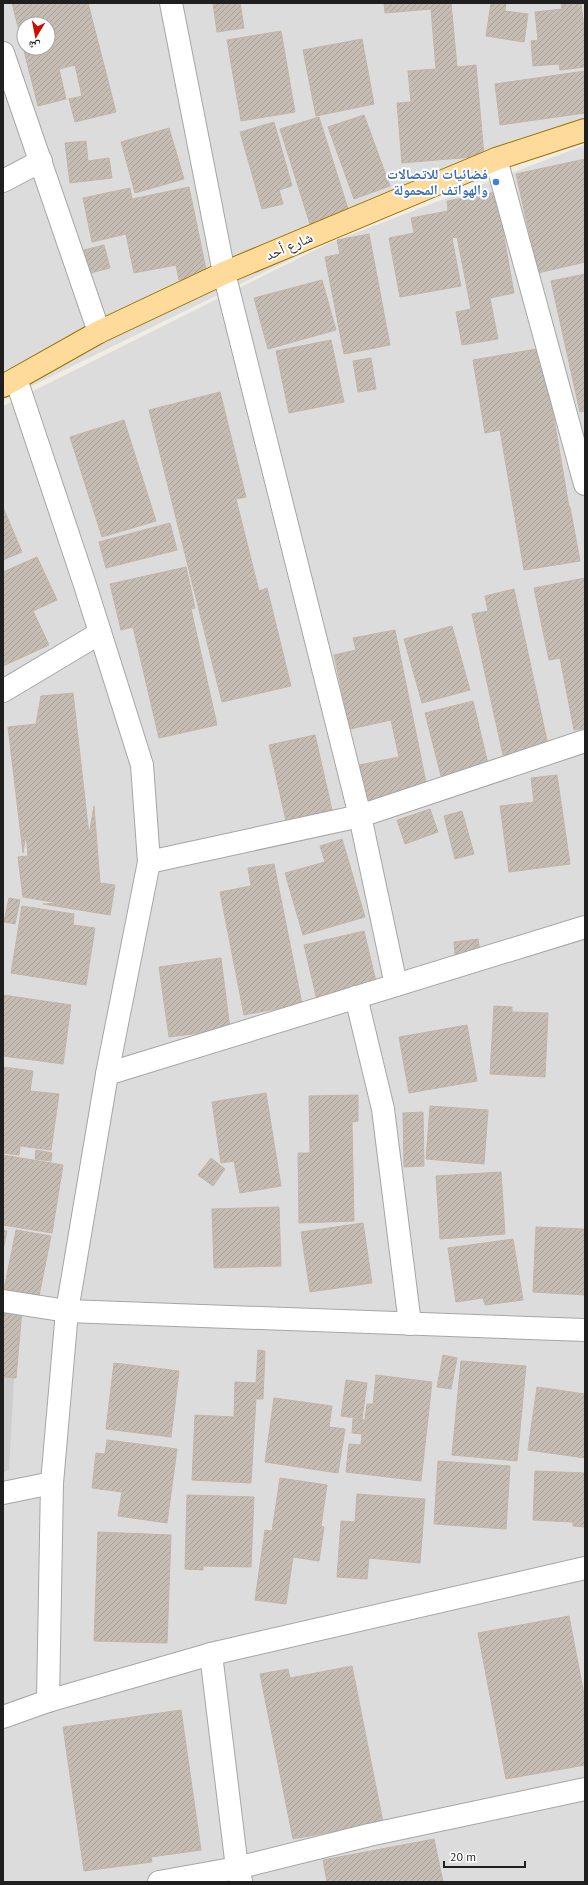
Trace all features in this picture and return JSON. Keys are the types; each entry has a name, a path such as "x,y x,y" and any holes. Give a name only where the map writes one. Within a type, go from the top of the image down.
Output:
{"main road":[{"name":"شارع أحد","path":"10,382 99,332 224,273 496,159 585,130"}],"street":[{"path":"171,3 224,273 360,816 396,985"},
{"path":"3,53 99,332"},
{"path":"496,159 585,484"},
{"path":"3,181 41,161"},
{"path":"10,382 100,632 142,765 149,862 107,1074 67,1311 52,1483 48,1701"},
{"path":"3,691 100,632"},
{"path":"149,862 360,816 585,741"},
{"path":"107,1074 585,928"},
{"path":"356,997 383,1110 410,1324"},
{"path":"3,1301 67,1311 585,1330"},
{"path":"3,1493 52,1483"},
{"path":"3,1717 48,1701 211,1654 584,1571"},
{"path":"211,1654 239,1875"},
{"path":"159,1882 239,1875 369,1835 585,1789"}],"shaded area":[{"path":"3,3 585,3 585,124 496,159 3,400"},
{"path":"585,145 585,1882 3,1882 3,406 329,243"},
{"path":"3,1378 14,1378 9,1470 3,1472"}],"building":[{"path":"12,3 88,3 116,112 75,122 69,99 82,96 75,65 59,69 66,99 38,106 25,56 56,56 56,16 16,16 16,19"},
{"path":"213,3 240,3 244,28 217,32"},
{"path":"384,3 451,3 457,67 476,65 484,156 402,163 397,103 411,102 408,71 436,69 431,9 385,13"},
{"path":"491,3 506,3 505,11 528,14 524,42 486,36"},
{"path":"561,3 581,3 585,37 585,67 560,70 559,64 533,66 531,41 538,40 535,12 562,9"},
{"path":"281,31 295,112 241,121 227,40"},
{"path":"362,39 374,104 316,116 303,50"},
{"path":"585,71 585,113 500,125 495,84"},
{"path":"364,115 390,186 354,199 328,127"},
{"path":"319,117 349,212 310,224 280,129"},
{"path":"274,122 292,186 279,190 283,204 262,209 240,132"},
{"path":"169,128 184,179 135,193 121,142"},
{"path":"86,141 88,161 109,158 112,178 70,183 65,143"},
{"path":"585,159 585,262 538,273 516,174"},
{"path":"189,187 207,274 179,280 176,265 134,273 126,234 92,242 83,198 130,188 132,199"},
{"path":"496,192 514,293 490,298 498,339 462,345 456,312 471,309 457,237 452,238 461,286 400,297 389,238 414,233 411,218 448,211 447,201"},
{"path":"369,234 390,345 344,354 325,257 340,254 337,240"},
{"path":"104,245 110,268 90,273 84,250"},
{"path":"585,274 585,411 580,412 551,281"},
{"path":"322,280 336,330 268,349 254,298"},
{"path":"331,340 344,402 289,413 276,351"},
{"path":"542,348 569,507 580,561 524,570 500,430 485,433 473,360"},
{"path":"371,358 376,389 358,392 353,361"},
{"path":"220,392 246,497 236,499 259,591 267,588 291,686 222,702 149,410"},
{"path":"124,420 156,521 102,537 70,437"},
{"path":"3,507 22,552 3,560"},
{"path":"170,523 177,550 106,568 99,542"},
{"path":"37,557 57,600 33,611 49,645 3,666 3,572"},
{"path":"186,567 195,608 191,609 217,725 159,738 133,627 121,630 110,584"},
{"path":"585,578 585,728 574,730 560,658 549,660 534,588"},
{"path":"514,589 548,745 503,755 472,614 488,611 485,596"},
{"path":"452,626 470,690 422,703 404,639"},
{"path":"395,630 428,792 367,804 359,765 399,757 391,720 350,729 334,655 356,650 353,638"},
{"path":"73,693 89,835 94,806 100,883 115,885 110,915 43,904 59,903 23,897 18,857 28,856 26,834 23,853 8,727 36,724 41,696"},
{"path":"473,701 488,764 441,776 425,713"},
{"path":"315,735 332,810 286,821 269,745"},
{"path":"557,775 570,864 509,872 500,806 534,802 531,778"},
{"path":"430,809 438,832 405,844 397,820"},
{"path":"462,811 474,854 455,859 444,816"},
{"path":"342,839 365,917 303,935 285,873 325,862 320,846"},
{"path":"274,864 302,1004 244,1015 220,892 251,886 248,868"},
{"path":"9,898 20,900 15,924 4,922"},
{"path":"22,906 74,914 73,925 95,928 86,985 11,973"},
{"path":"364,931 377,986 317,1000 304,945"},
{"path":"478,939 480,952 455,955 454,942"},
{"path":"221,958 230,1029 169,1037 159,967"},
{"path":"3,995 71,1005 63,1064 3,1056"},
{"path":"494,1006 512,1007 512,1012 548,1013 545,1077 490,1074"},
{"path":"467,1025 477,1081 409,1093 399,1037"},
{"path":"3,1067 33,1071 30,1091 59,1094 51,1150 20,1146 19,1155 3,1153"},
{"path":"266,1093 281,1186 240,1193 234,1161 221,1163 212,1102"},
{"path":"358,1095 358,1121 352,1122 354,1221 299,1223 298,1153 310,1153 309,1096"},
{"path":"430,1106 488,1110 484,1164 426,1159"},
{"path":"423,1112 424,1166 404,1167 403,1113"},
{"path":"36,1150 52,1153 51,1161 35,1159"},
{"path":"3,1155 63,1165 52,1233 3,1225"},
{"path":"211,1158 225,1169 213,1186 198,1175"},
{"path":"501,1172 505,1234 440,1239 436,1176"},
{"path":"279,1207 281,1266 214,1268 212,1209"},
{"path":"363,1223 372,1283 310,1292 301,1232"},
{"path":"536,1227 585,1229 585,1295 533,1292"},
{"path":"3,1230 7,1231 3,1250"},
{"path":"16,1230 51,1236 38,1301 3,1294"},
{"path":"513,1239 523,1300 485,1305 483,1298 456,1302 448,1248"},
{"path":"3,1308 22,1310 16,1378 3,1377"},
{"path":"258,1350 265,1351 263,1399 256,1399 251,1483 192,1480 195,1415 234,1417 235,1382 256,1383"},
{"path":"443,1355 457,1358 451,1389 437,1387"},
{"path":"461,1361 526,1366 517,1461 452,1455"},
{"path":"114,1363 179,1371 171,1437 106,1429"},
{"path":"376,1375 432,1382 421,1481 346,1472 349,1444 361,1445 362,1434 352,1433 353,1419 365,1420 367,1404 373,1404"},
{"path":"346,1380 367,1383 362,1419 341,1416"},
{"path":"537,1387 585,1394 585,1458 528,1450"},
{"path":"274,1398 332,1406 329,1427 345,1429 338,1473 265,1462"},
{"path":"107,1440 177,1449 167,1523 118,1516 122,1492 92,1488 96,1453 105,1454"},
{"path":"438,1461 510,1466 506,1529 434,1524"},
{"path":"535,1471 585,1473 585,1527 573,1526 573,1522 533,1520"},
{"path":"280,1478 327,1485 321,1526 324,1527 319,1561 293,1557 286,1604 255,1600 265,1530 272,1531"},
{"path":"357,1494 425,1499 420,1563 369,1558 367,1579 337,1577 341,1521 355,1522"},
{"path":"187,1495 254,1497 251,1567 203,1566 203,1570 185,1569"},
{"path":"98,1532 171,1535 167,1643 94,1641"},
{"path":"569,1616 585,1700 585,1765 506,1779 478,1633"},
{"path":"352,1666 383,1822 293,1839 260,1674 288,1669 290,1678"},
{"path":"181,1710 201,1850 151,1857 152,1862 84,1871 63,1727"},
{"path":"434,1839 443,1882 327,1882 323,1860"}],"place":[{"name":"فضائيات للاتصالات والهواتف المحمولة","path":"496,182"}]}
